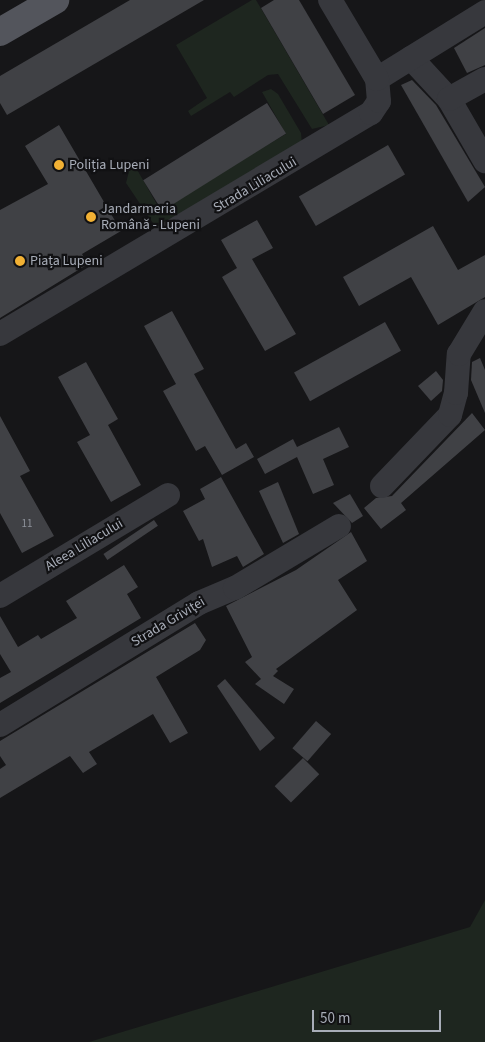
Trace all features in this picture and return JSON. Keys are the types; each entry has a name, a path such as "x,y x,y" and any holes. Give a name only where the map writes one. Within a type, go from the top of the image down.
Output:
{"main road":[{"path":"0,32 55,0"}],"street":[{"path":"330,0 378,84 411,58 485,12"},
{"path":"411,58 449,99 483,151"},
{"path":"449,99 485,79"},
{"name":"Strada Liliacului","path":"0,334 362,120 377,105 378,84"},
{"path":"382,486 450,414 456,393 459,354 485,311"},
{"name":"Aleea Liliacului","path":"0,596 168,495"},
{"name":"Strada Griviţei","path":"0,725 199,604 235,588 339,526"}],"shaded area":[{"path":"252,0 256,0 329,125 312,129 278,74 268,75 234,97 230,92 191,116 188,111 207,98 176,45"},
{"path":"271,89 278,94 301,133 302,144 160,228 155,226 126,183 129,171 135,166 159,208 286,134 262,92"},
{"path":"485,900 485,1042 89,1042 470,927"}],"building":[{"path":"130,0 204,0 7,115 0,103 0,76"},
{"path":"274,0 299,0 355,95 323,114 261,8"},
{"path":"485,28 485,65 467,73 454,48"},
{"path":"412,80 436,105 485,187 468,202 401,85"},
{"path":"267,103 286,134 162,211 143,180"},
{"path":"59,125 121,231 82,254 88,264 0,318 0,210 48,184 25,146"},
{"path":"388,145 405,174 316,226 299,197"},
{"path":"257,220 273,248 252,259 296,334 265,351 222,277 237,268 221,240"},
{"path":"433,226 458,270 485,255 485,297 438,325 411,277 359,306 343,277"},
{"path":"172,311 204,369 194,374 236,449 246,443 254,457 222,475 205,446 196,451 163,391 176,384 144,326"},
{"path":"385,322 401,351 310,401 294,372"},
{"path":"480,358 485,370 485,413 471,380 472,362"},
{"path":"86,362 118,419 108,425 141,485 111,502 77,442 90,435 58,377"},
{"path":"436,371 443,380 442,391 431,401 418,386"},
{"path":"472,413 485,430 401,503 406,510 381,529 364,508 376,498 392,496"},
{"path":"0,416 30,471 20,476 54,536 22,553 0,513"},
{"path":"339,427 349,447 323,459 334,485 313,494 297,457 265,474 257,459 293,439 297,447"},
{"path":"221,477 264,554 243,567 237,556 212,567 203,539 199,541 183,511 205,499 200,489"},
{"path":"278,482 299,534 283,543 259,491"},
{"path":"350,494 363,516 352,523 333,503"},
{"path":"154,520 158,526 107,560 103,554"},
{"path":"351,532 367,561 338,580 357,610 276,669 278,671 273,676 294,689 284,704 255,684 261,679 245,662 252,657 226,606 296,570"},
{"path":"124,565 138,587 127,594 141,618 0,703 0,678 11,672 0,654 0,616 18,647 38,635 41,639 77,618 66,601"},
{"path":"195,623 206,640 200,650 156,677 188,733 170,743 153,714 89,752 97,764 83,773 70,756 0,798 0,769 6,765 0,756 0,741"},
{"path":"225,679 275,738 260,751 217,686"},
{"path":"316,721 331,734 307,761 292,748"},
{"path":"303,758 319,774 291,803 275,786"}],"place":[{"name":"Poliția Lupeni","path":"59,165"},
{"name":"Jandarmeria Română - Lupeni","path":"91,217"},
{"name":"Piața Lupeni","path":"20,261"}]}
